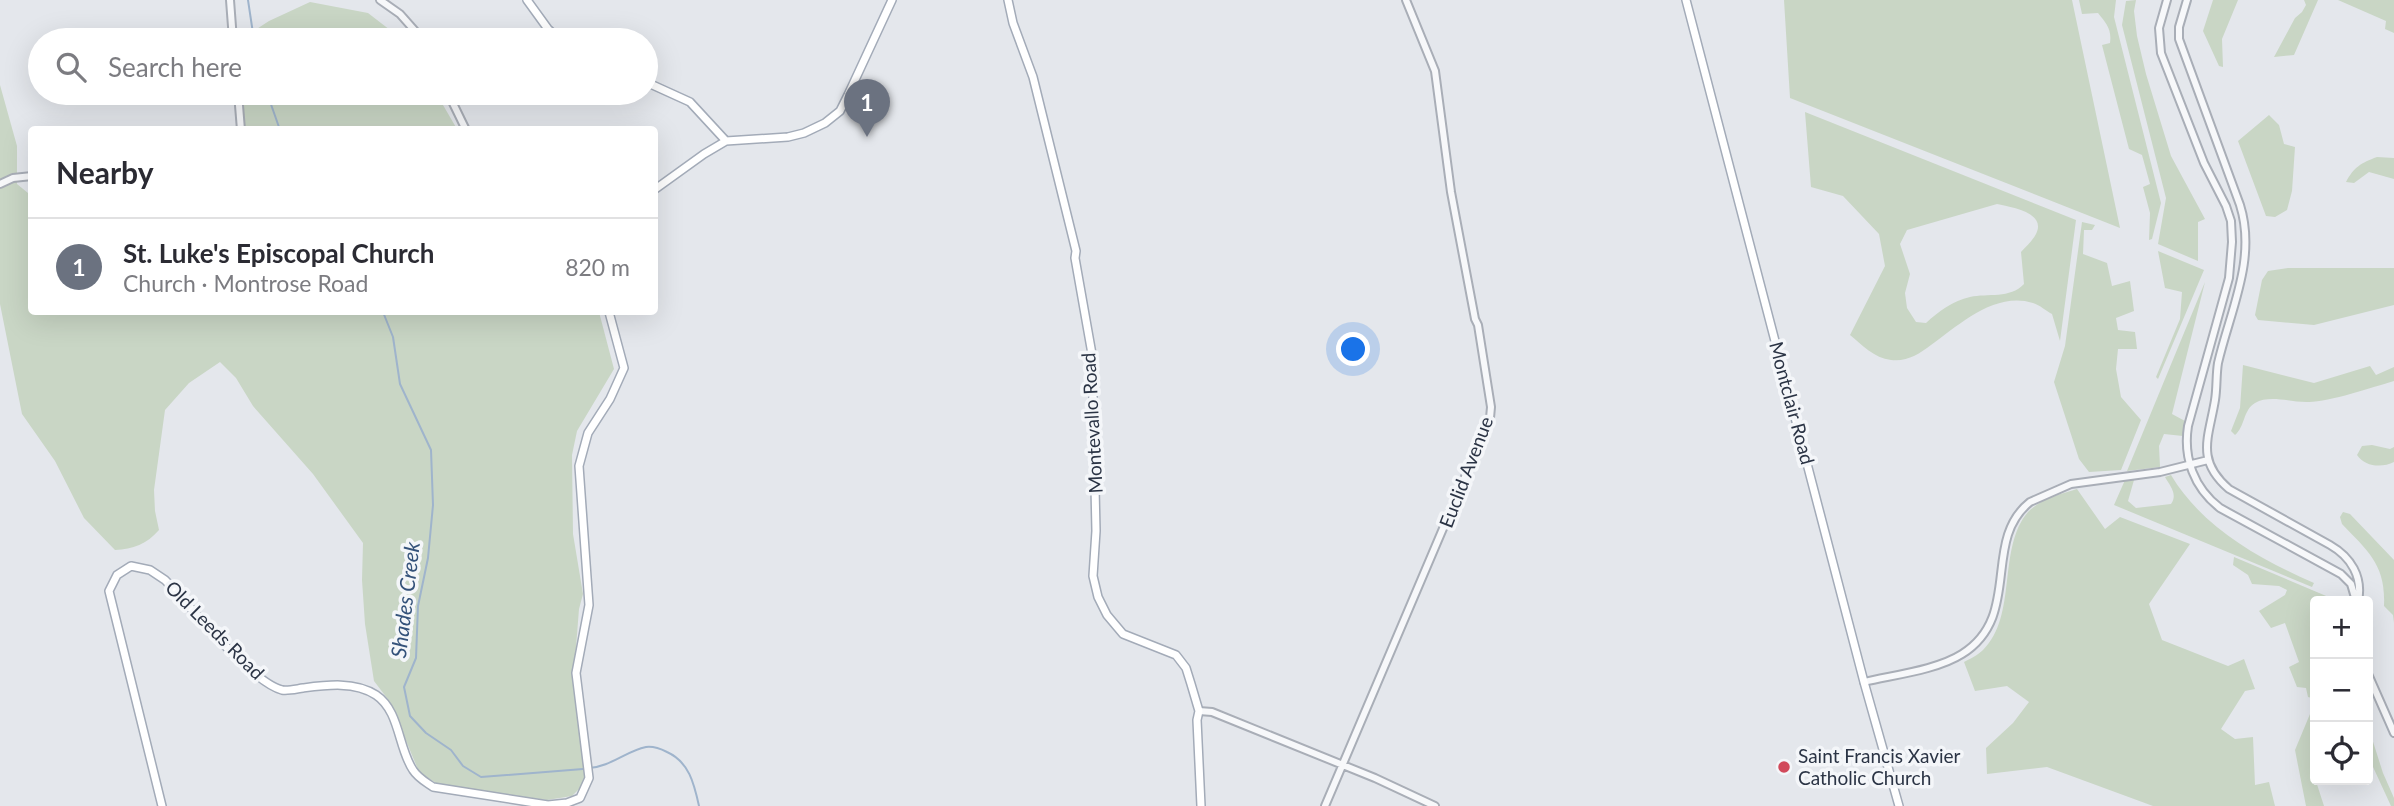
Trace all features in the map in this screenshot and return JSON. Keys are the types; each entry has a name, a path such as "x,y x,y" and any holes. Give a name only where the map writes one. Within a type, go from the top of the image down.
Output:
{"main road":[{"path":"527,0 547,28"},
{"path":"658,187 726,141 788,137 825,123 839,111 892,0"},
{"name":"Montevallo Road","path":"1008,0 1013,23 1033,77 1076,251 1092,354 1097,531 1093,576 1098,597 1107,615 1123,634 1176,655 1186,668 1199,711 1201,806"},
{"name":"Montclair Road","path":"1686,0 1864,682 1899,806"},
{"path":"658,87 691,102 726,141"},
{"name":"Old Leeds Road","path":"162,806 108,591 117,575 131,566 149,570 165,580 246,667 265,682 283,691 344,685 358,687 379,697 390,711 411,768 433,788 548,805 567,803 580,797 589,778 576,673 589,605 579,466 588,433 610,399 624,368 611,315"}],"street":[{"path":"230,0 232,28"},
{"path":"380,0 400,14 412,28"},
{"name":"Euclid Avenue","path":"1325,806 1490,418 1491,407 1478,325 1451,192 1435,71 1406,0"},
{"path":"2166,0 2159,29 2161,53 2204,163 2231,221 2230,278 2188,426 2190,465 2201,489 2214,504 2342,574 2351,584 2355,596"},
{"path":"2188,0 2179,27 2179,39 2240,205 2244,229 2243,276 2217,368 2215,402 2207,437 2208,460 2229,489 2335,548 2349,560 2358,579 2357,596"},
{"path":"238,105 240,126"},
{"path":"454,105 464,126"},
{"path":"0,184 13,177 28,176"},
{"path":"1864,682 1948,662 1970,649 1986,632 1997,609 2008,532 2030,502 2071,484 2160,472 2208,460"},
{"path":"2373,685 2394,733"},
{"path":"1199,711 1212,712 1375,778 1435,806"}],"green space":[{"path":"1784,0 2072,0 2120,228 1790,98"},
{"path":"2079,0 2116,0 2114,17 2161,203 2152,239 2149,240 2150,213 2143,187 2150,184 2142,155 2129,149 2102,45 2110,43 2109,30 2098,13 2082,14"},
{"path":"2136,0 2134,11 2137,36 2171,156 2205,219 2198,222 2198,261 2158,244 2166,198 2122,25 2126,1"},
{"path":"2213,0 2238,0 2222,39 2223,67 2219,66 2203,31"},
{"path":"2304,0 2318,0 2294,55 2274,57 2295,18 2306,5"},
{"path":"2338,0 2394,0 2394,33 2385,29 2386,21"},
{"path":"310,2 368,13 387,28 258,28"},
{"path":"0,85 17,146 17,184 28,193 28,315 600,315 614,369 577,431 572,455 573,534 583,594 579,609 575,660 577,718 585,776 581,787 572,796 547,800 439,785 419,772 390,702 374,681 365,624 363,543 313,474 253,406 236,378 220,362 189,383 165,410 154,490 159,530 139,545 115,550 84,518 55,461 22,414 0,304"},
{"path":"240,105 443,105 455,126 243,126"},
{"path":"1805,112 2076,220 2060,341 2052,314 2036,304 2019,301 2005,302 1978,312 1908,359 1891,360 1874,354 1850,335 1885,266 1879,234 1843,196 1811,187","holes":["1997,204 2018,209 2036,220 2038,227 2035,236 2021,252 2024,284 2006,294 1964,299 1947,307 1926,323 1916,322 1907,308 1905,293 1910,274 1900,244 1907,230"]},
{"path":"2269,115 2279,125 2284,144 2295,147 2292,191 2287,210 2275,217 2266,216 2238,141"},
{"path":"2377,157 2394,158 2394,179 2369,172 2354,183 2346,182 2358,166"},
{"path":"2082,222 2095,225 2092,230 2084,230 2083,254 2107,263 2112,286 2130,281 2134,311 2116,318 2118,330 2135,332 2137,349 2118,349 2116,369 2121,397 2141,420 2121,470 2089,472 2079,459 2054,382 2065,346"},
{"path":"2158,251 2204,270 2158,379 2156,377 2180,319 2182,292 2165,288"},
{"path":"2288,268 2394,268 2394,305 2314,325 2258,320 2255,315 2262,280 2268,271"},
{"path":"2205,282 2172,414 2185,421 2183,436 2164,434 2159,446 2160,467 2127,471"},
{"path":"2243,365 2314,383 2370,366 2376,375 2394,367 2394,381 2318,401 2261,400 2248,410 2235,435 2231,431 2240,408"},
{"path":"2362,446 2390,449 2394,447 2394,462 2374,465 2360,459 2357,455"},
{"path":"2171,475 2184,494 2215,526 2253,552 2314,583 2312,587 2114,505 2125,480 2134,480 2128,501 2136,508 2171,504 2173,493 2165,477"},
{"path":"2077,489 2105,529 2120,517 2190,544 2149,604 2162,640 2228,666 2244,659 2255,689 2245,691 2221,729 2235,739 2253,737 2255,785 2269,782 2275,806 2153,806 2047,767 1987,774 1986,748 2013,723 2029,702 2007,686 1975,691 1964,662 1981,652 1994,636 2004,601 2013,544 2028,512 2045,500"},
{"path":"2343,512 2350,514 2394,560 2394,623 2393,615 2384,606 2382,580 2374,560 2342,524 2340,517"},
{"path":"2234,557 2326,596 2310,596 2310,698 2306,688 2297,687 2289,667 2299,662 2285,623 2271,628 2259,611 2285,595 2287,590 2279,586 2252,584 2248,575 2233,565"},
{"path":"2310,714 2310,785 2317,785 2324,806 2306,806 2295,750"},
{"path":"2373,742 2394,798 2394,806 2391,806 2373,767"}],"waterway":[{"name":"Shades Creek","path":"248,0 252,28"},
{"name":"Shades Creek","path":"271,105 279,126"},
{"name":"Shades Creek","path":"384,315 393,337 400,384 431,450 433,505 428,558 418,606 416,658 404,687 410,716 426,733 451,750 463,766 481,777 583,769"},
{"name":"Shades Creek","path":"589,768 604,765 646,747 660,749 681,761 692,781 699,806"}],"place":[{"name":"St. Luke's Episcopal Church","path":"867,137"},
{"name":"Saint Francis Xavier Catholic Church","path":"1784,767"}]}
